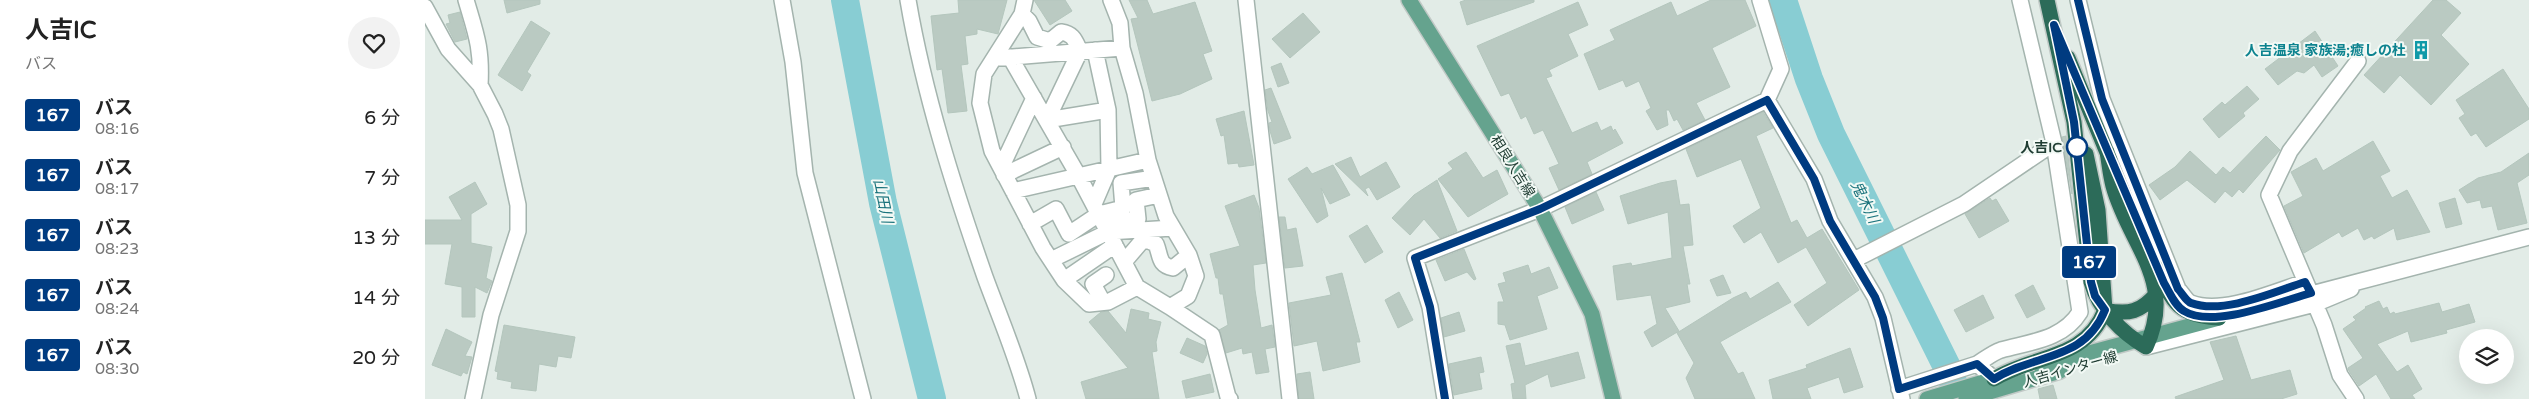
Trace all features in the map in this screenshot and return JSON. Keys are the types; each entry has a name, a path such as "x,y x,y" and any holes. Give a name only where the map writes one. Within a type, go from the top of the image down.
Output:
{"highway":[{"path":"2047,0 2074,122 2091,282 2095,296 2122,330 2145,342 2158,310 2157,294 2113,187 2107,152"},
{"path":"2054,25 2107,152 2174,300 2183,311 2197,317 2219,318"},
{"path":"2105,310 2126,314 2138,310 2157,294"},
{"path":"1988,386 2007,371 2080,344 2099,324 2105,310"}],"main road":[{"name":"相良人吉線","path":"1409,0 1540,209 1592,314 1613,399"},
{"name":"人吉インター線","path":"1927,399 1946,393 1988,386 2145,342 2219,318"},
{"name":"人吉インター線","path":"1966,399 1988,386"}],"street":[{"path":"466,0 476,29 481,57 480,85"},
{"path":"782,0 793,62 805,173 863,399"},
{"path":"908,0 929,94 952,175 1028,399"},
{"path":"1111,0 1120,23 1122,48 1135,93 1148,160 1159,195 1173,228 1189,255 1196,276 1187,296 1170,307"},
{"path":"1246,0 1290,399"},
{"path":"1445,399 1430,307 1415,258 1540,209 1767,100 1781,69 1760,0"},
{"path":"1767,100 1814,179 1830,221 1875,297 1883,318 1901,394 1940,376 1977,364 1998,351 2042,341 2073,324 2080,312 2054,143 2020,0"},
{"path":"2078,0 2102,99 2178,289 2190,302 2218,306 2310,293"},
{"path":"425,7 448,49 480,85 501,129 518,205 518,231 491,315 473,399"},
{"path":"1024,7 1037,37 1050,41 1061,32 1067,32 1088,51 1108,110 1109,169 1104,224 1064,280"},
{"path":"1024,7 1003,57 984,74 980,103 992,151 1051,260 1064,280 1089,304 1103,302 1137,286"},
{"path":"1003,57 1122,48"},
{"path":"1047,120 1088,51"},
{"path":"1003,57 1034,98 1063,147 1137,286 1211,335 1227,397 1230,399"},
{"path":"2355,399 2340,375 2310,293 2269,195 2290,151 2358,61"},
{"path":"1003,172 1034,98"},
{"path":"1047,120 1108,110"},
{"path":"1854,260 1964,204 2054,143"},
{"path":"1003,172 1063,147"},
{"path":"1013,191 1078,174 1148,160"},
{"path":"1051,260 1104,224 1123,208 1121,183 1154,178"},
{"path":"1030,224 1056,209 1069,234 1104,224 1137,219 1136,200 1159,195"},
{"path":"1104,224 1173,228"},
{"path":"2219,318 2529,237"},
{"path":"1124,262 1142,241 1156,244 1161,262 1167,267 1173,268 1189,255"},
{"path":"1103,302 1093,284 1106,275"},
{"path":"2145,342 2310,293"},
{"path":"1977,364 1988,386"}],"building":[{"path":"504,0 540,0 540,4 507,13"},
{"path":"958,0 1007,0 998,34 977,29 977,34 965,36 968,64 961,65 967,111 948,113 942,69 937,70 931,16 959,13"},
{"path":"1034,0 1065,0 1072,11 1050,25"},
{"path":"1129,0 1147,0 1153,14 1195,2 1212,51 1203,54 1212,79 1180,94 1152,101 1131,19 1138,18"},
{"path":"1466,0 1534,0 1534,2 1467,25 1460,2"},
{"path":"1711,0 1745,0 1756,26 1712,48 1730,87 1696,103 1705,120 1683,130 1677,119 1674,121 1669,110 1666,110 1668,125 1657,130 1646,111 1651,108 1639,81 1626,87 1623,80 1599,90 1584,54 1615,40 1610,30 1671,2 1677,16"},
{"name":"人吉温泉 家族湯;癒しの杜","path":"2433,0 2446,0 2461,13 2441,35 2469,64 2431,105 2400,75 2384,93 2364,75"},
{"path":"1578,2 1588,25 1568,34 1578,56 1549,70 1552,76 1546,78 1572,133 1597,122 1601,131 1611,126 1613,131 1615,129 1623,143 1587,162 1592,174 1559,190 1549,168 1559,164 1543,130 1534,134 1526,116 1521,119 1509,93 1501,96 1477,46"},
{"path":"460,12 467,39 455,42 446,24 450,23 448,15"},
{"path":"1303,13 1320,32 1290,58 1272,39"},
{"path":"531,21 550,33 527,72 531,75 522,91 498,75"},
{"path":"2315,31 2338,66 2322,77 2314,65 2304,73 2297,71 2278,85 2265,69"},
{"path":"1281,63 1289,83 1278,87 1271,67"},
{"path":"2503,69 2529,109 2529,119 2486,147 2476,133 2471,136 2459,118 2465,114 2456,100"},
{"path":"2247,86 2259,99 2243,113 2245,116 2219,138 2203,119 2222,102 2225,105"},
{"path":"1271,88 1291,138 1274,144 1270,131 1269,123 1272,122 1268,111 1265,90"},
{"path":"1244,111 1254,165 1239,167 1238,163 1228,164 1224,135 1221,136 1216,119"},
{"path":"1763,112 1773,128 1756,136 1791,223 1797,220 1807,238 1822,229 1859,290 1808,326 1794,305 1827,283 1806,247 1778,263 1761,232 1744,243 1733,226 1761,208 1741,159 1697,177 1686,149"},
{"path":"2066,136 2072,194 2062,137"},
{"path":"2266,136 2280,150 2243,193 2239,189 2232,197 2225,191 2215,203 2187,180 2160,200 2149,185 2175,167 2190,151 2216,175 2223,167 2230,173"},
{"path":"2373,141 2390,171 2380,176 2392,198 2407,190 2430,232 2397,240 2394,228 2374,239 2372,236 2364,240 2358,228 2342,237 2339,232 2304,253 2284,206 2303,196 2291,172 2316,158 2323,171"},
{"path":"1466,152 1483,178 1497,170 1508,194 1468,217 1438,179 1453,169 1448,163"},
{"path":"2529,153 2529,175 2517,183 2527,223 2498,230 2492,206 2482,208 2480,200 2467,203 2459,190 2478,178 2501,172"},
{"path":"1351,157 1360,177 1386,162 1400,187 1377,200 1369,187 1365,189 1368,196 1335,164"},
{"path":"1333,165 1350,195 1330,204 1321,188 1328,216 1317,223 1288,179 1307,167 1312,174"},
{"path":"1437,180 1457,231 1440,238 1424,219 1410,235 1392,218 1414,195"},
{"path":"1676,180 1680,205 1689,204 1693,245 1683,246 1690,284 1687,284 1690,302 1665,308 1679,331 1652,347 1644,332 1657,324 1651,295 1617,300 1613,266 1631,263 1632,266 1672,258 1668,212 1628,224 1620,196 1660,183"},
{"path":"475,182 487,204 471,214 471,243 492,247 486,278 492,281 487,293 475,287 475,317 462,317 462,287 445,284 452,244 425,244 425,220 462,220 449,197"},
{"path":"1596,192 1604,210 1572,224 1565,207"},
{"path":"1254,195 1259,208 1266,263 1253,265 1255,290 1261,328 1272,325 1275,347 1265,349 1269,372 1256,374 1252,352 1243,354 1242,348 1226,353 1219,330 1228,325 1223,294 1220,294 1218,278 1216,278 1210,254 1240,246 1225,206"},
{"path":"1990,198 1992,201 1996,199 2009,221 1979,238 1965,214"},
{"path":"2455,198 2462,224 2446,228 2439,203"},
{"path":"1279,217 1285,217 1287,230 1296,228 1303,266 1285,268"},
{"path":"1367,225 1383,252 1365,263 1349,236"},
{"path":"1464,249 1476,279 1474,280 1467,272 1445,281 1436,260"},
{"path":"1528,265 1531,274 1549,267 1558,288 1537,296 1547,329 1510,340 1505,325 1498,324 1498,302 1504,302 1498,284 1506,282 1503,273"},
{"path":"1342,273 1360,342 1356,342 1360,362 1323,371 1317,341 1294,346 1289,303 1331,295 1326,277"},
{"path":"1723,275 1731,293 1717,296 1710,280"},
{"path":"1778,282 1791,302 1720,342 1738,374 1743,372 1755,399 1695,399 1686,378 1694,363 1677,333 1733,298 1746,292 1750,299"},
{"path":"2033,285 2045,309 2027,318 2015,295"},
{"path":"1399,292 1413,320 1398,328 1385,300"},
{"path":"1983,295 1994,318 1966,332 1954,310"},
{"path":"2379,301 2383,309 2387,307 2390,314 2439,303 2442,312 2469,304 2475,322 2446,330 2447,333 2411,342 2408,331 2377,344 2397,372 2408,365 2422,389 2412,395 2415,399 2391,399 2376,374 2359,386 2349,371 2348,368 2363,358 2343,329 2356,320 2353,317 2365,307"},
{"path":"1131,309 1149,313 1148,319 1161,322 1156,342 1157,351 1152,352 1159,399 1086,399 1081,382 1128,368 1089,322 1101,312 1108,311 1126,333"},
{"path":"1459,312 1465,331 1444,337 1441,318"},
{"path":"504,325 575,337 571,358 558,356 556,367 539,364 536,391 511,388 512,382 497,379 498,372 495,371"},
{"path":"446,329 472,342 465,356 472,357 467,374 463,372 461,376 432,365"},
{"path":"2236,336 2251,380 2290,370 2297,394 2281,399 2176,399 2175,397 2224,380 2210,342"},
{"path":"1187,338 1205,346 1207,354 1203,363 1180,353"},
{"path":"1520,343 1525,366 1578,352 1585,378 1551,387 1548,374 1525,385 1526,399 1513,399 1511,384 1515,383 1506,346"},
{"path":"1850,348 1863,387 1844,393 1839,377 1807,388 1811,399 1773,399 1769,380 1807,368 1806,365"},
{"path":"1481,357 1484,372 1479,373 1482,389 1454,395 1449,364"},
{"path":"1310,372 1314,399 1299,399 1297,374"},
{"path":"1210,374 1214,392 1186,398 1182,381"},
{"path":"2053,385 2057,399 2040,399 2038,389"}],"waterway":[{"name":"山田川","path":"845,0 883,203 932,399"},
{"name":"鬼木川","path":"1783,0 1809,79 1831,134 1947,367 1960,399"}],"bus line":[{"name":"167","path":"1445,399 1430,307 1415,258 1540,209 1767,100 1814,179 1830,221 1875,297 1883,318 1899,389 1977,364 1994,379 2007,371 2067,351 2080,344 2099,324 2105,310 2095,296 2091,282 2074,122 2054,25 2164,283 2183,311 2197,317 2219,318 2311,293 2305,282 2227,306 2209,307 2190,302 2178,289 2102,99 2078,0"}],"place":[{"name":"人吉温泉 家族湯;癒しの杜","path":"2421,50"},
{"name":"人吉IC","path":"2077,147"}]}
